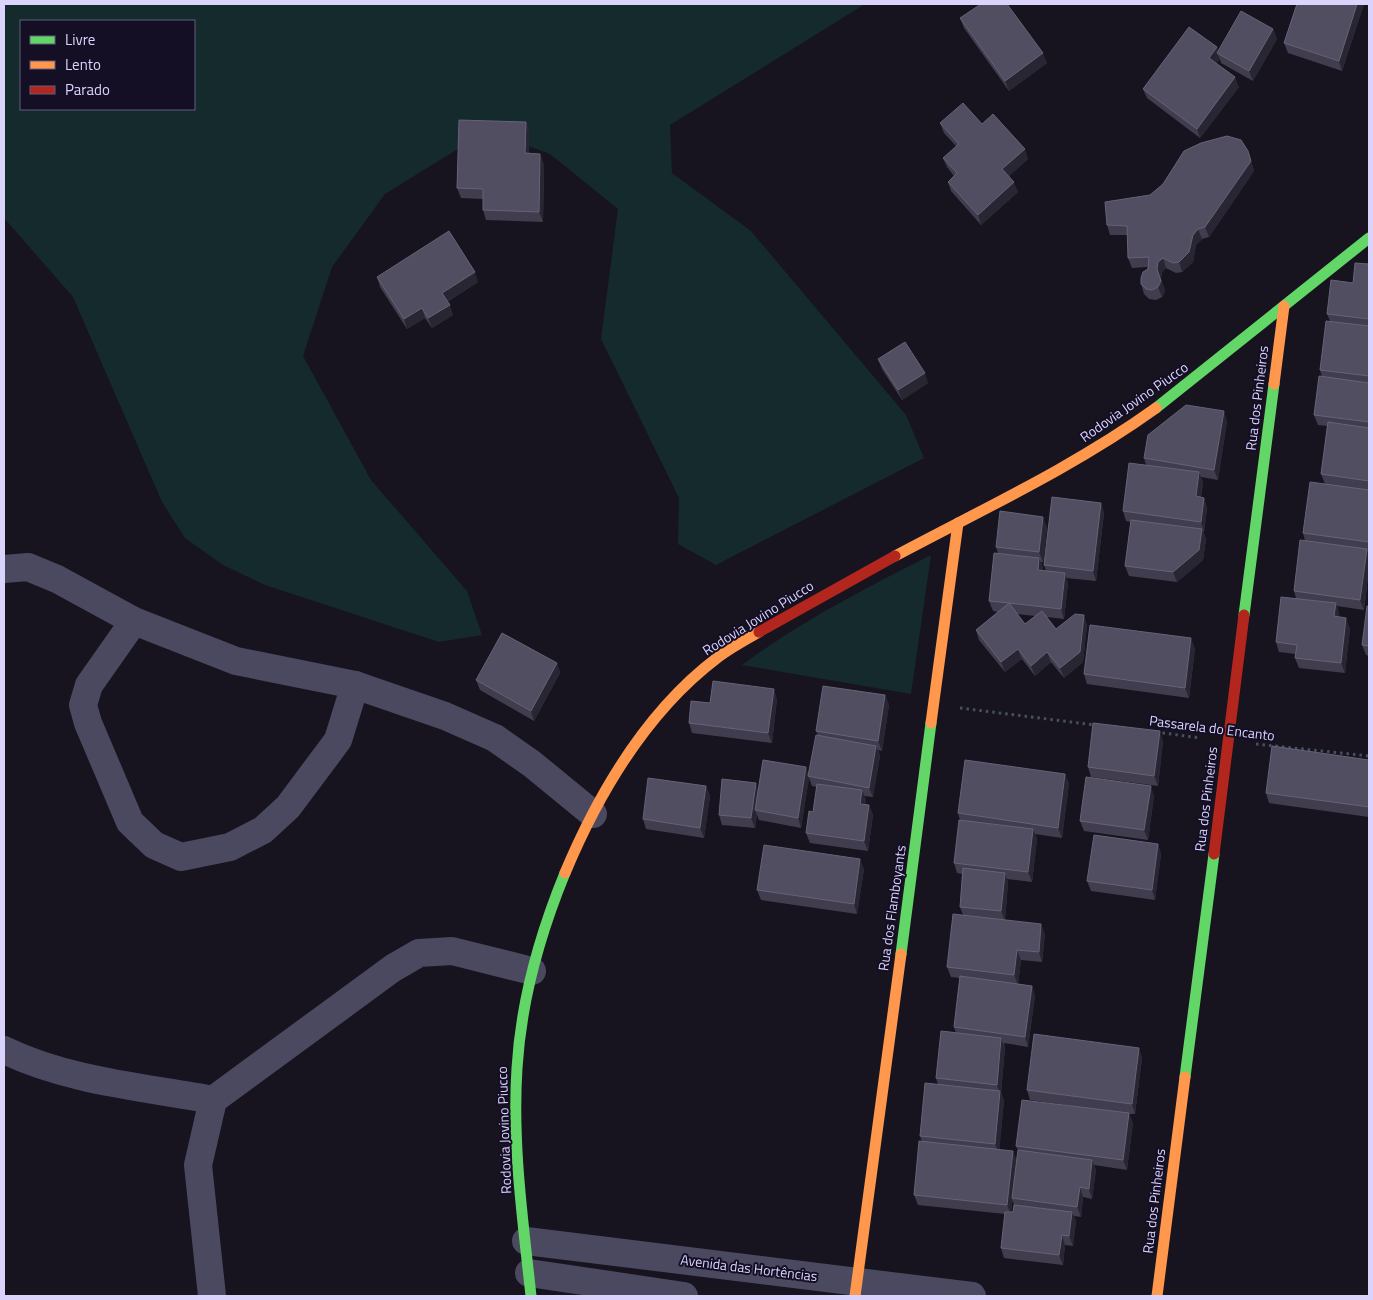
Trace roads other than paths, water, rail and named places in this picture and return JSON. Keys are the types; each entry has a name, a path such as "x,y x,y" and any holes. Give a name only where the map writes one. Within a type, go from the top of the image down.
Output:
{"street":[{"name":"Rodovia Jovino Piucco","path":"530,1284 518,1167 517,1065 532,970 546,921 568,863 593,814 618,772 650,726 690,682 718,658 847,580 958,523 1092,450 1132,425 1201,374 1369,238"},
{"name":"Rua dos Pinheiros","path":"1157,1296 1284,306"},
{"name":"Rua dos Flamboyants","path":"856,1289 958,523"},
{"path":"4,569 28,567 57,579 134,621 236,661 355,685 445,716 495,738 532,764 593,814"},
{"path":"134,621 89,685 84,705 88,723 130,822 154,845 181,857 230,847 263,830 288,808 338,740 355,685"},
{"path":"212,1296 198,1165 213,1100 393,968 419,953 452,951 532,970"},
{"path":"4,1050 33,1064 84,1077 213,1100"},
{"name":"Avenida das Hortências","path":"526,1241 856,1289 972,1296"},
{"path":"530,1284 684,1296"}]}
